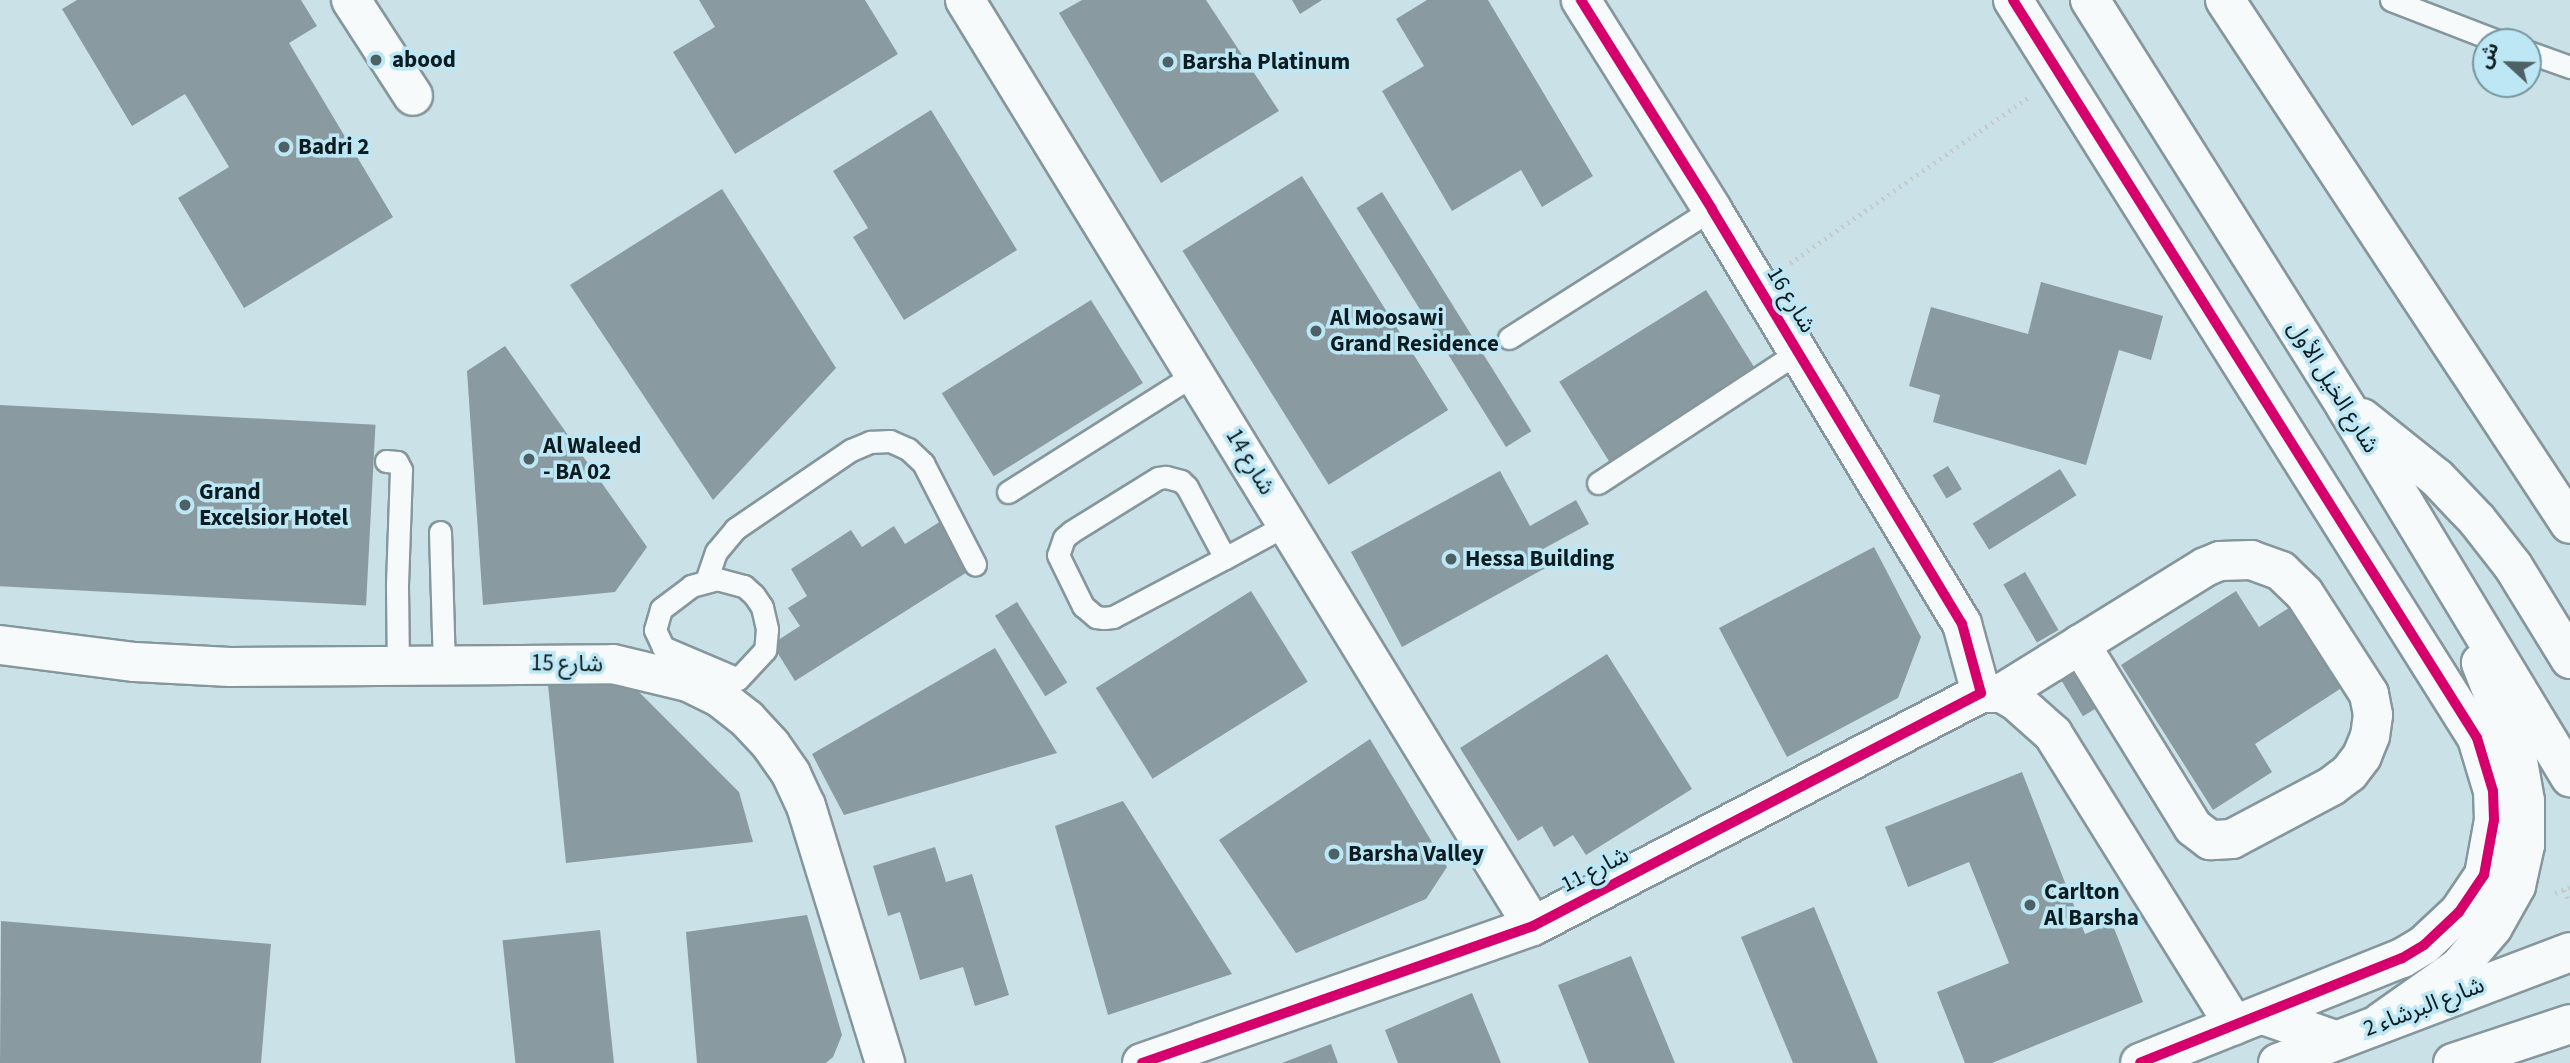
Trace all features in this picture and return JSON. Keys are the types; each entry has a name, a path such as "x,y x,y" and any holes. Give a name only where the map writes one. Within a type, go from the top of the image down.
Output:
{"street":[{"path":"351,0 413,96"},
{"name":"شارع 14","path":"965,0 1533,926"},
{"name":"شارع 16","path":"1581,0 1713,209 1962,624 1992,693"},
{"path":"2013,0 2477,738 2493,792 2494,820 2484,875 2444,928 2402,958 2140,1063"},
{"name":"شارع الخيل الأول","path":"2090,0 2346,407 2570,777"},
{"path":"2225,0 2570,524"},
{"path":"2346,407 2402,448 2477,520 2513,566 2570,659"},
{"name":"شارع 11","path":"1142,1063 1533,926 1992,693 2081,644 2204,567 2235,559 2267,564 2294,581 2370,694 2373,715 2370,736 2362,757 2349,774 2332,786 2232,839 2210,840 2193,827 2081,644"},
{"path":"2382,1022 2459,967 2477,948 2516,886 2525,845 2525,801 2517,755 2442,563"},
{"name":"شارع 15","path":"0,645 135,662 230,667 613,664 728,688 747,719 771,745 791,774 806,806 885,1063"},
{"path":"1992,693 2030,710 2053,734 2248,1020 2335,1040"},
{"name":"شارع البرشاء 2","path":"2278,1063 2570,952"},
{"path":"2453,1063 2570,1024"}],"lane":[{"path":"2391,0 2472,31"},
{"path":"2542,57 2570,67"},
{"path":"1508,338 1713,209"},
{"path":"1598,483 1798,352"},
{"path":"1008,492 1196,373"},
{"path":"706,581 716,552 736,529 852,450 870,442 890,441 923,463 975,564"},
{"path":"386,461 397,462 401,470 397,587 398,665"},
{"path":"1225,558 1187,487 1181,481 1166,477 1158,478 1071,532 1064,538 1059,555 1083,606 1096,617 1113,617 1225,558 1288,524"},
{"path":"440,533 444,664"},
{"path":"731,580 744,586 762,607 767,629 765,650 728,688 663,647 654,630 661,609 691,586 706,581 731,580"}],"path":[{"path":"1758,285 2059,75"},
{"path":"2564,890 2570,904"}],"building":[{"name":"Badri 2","path":"77,0 301,0 317,26 289,43 393,217 244,308 178,198 229,167 185,94 132,126 62,9"},
{"path":"699,0 865,0 898,54 735,154 673,52 715,27"},
{"name":"Barsha Platinum","path":"1082,0 1206,0 1279,111 1161,183 1059,13"},
{"path":"1292,0 1322,0 1300,14"},
{"path":"1427,0 1488,0 1593,176 1542,207 1521,170 1452,211 1382,91 1424,66 1396,19"},
{"path":"931,110 1017,250 904,320 853,237 868,228 833,171"},
{"name":"Al Moosawi Grand Residence","path":"1302,176 1448,410 1329,485 1182,251"},
{"path":"722,189 836,368 713,500 570,285"},
{"path":"1382,192 1531,431 1506,447 1357,208"},
{"path":"2041,282 2163,316 2151,360 2119,350 2086,465 1933,422 1940,395 1909,386 1931,307 2028,334"},
{"path":"1706,290 1757,371 1610,463 1559,382"},
{"path":"1091,300 1143,383 994,476 942,393"},
{"name":"Al Waleed - BA 02","path":"505,346 647,547 615,592 483,605 467,371"},
{"name":"Grand Excelsior Hotel","path":"0,405 375,425 366,605 0,586"},
{"path":"1948,466 1962,489 1946,498 1933,475"},
{"path":"2060,469 2076,495 1989,550 1973,524"},
{"name":"Hessa Building","path":"1500,471 1530,526 1576,500 1589,524 1543,549 1551,565 1402,647 1351,552"},
{"path":"941,521 972,569 795,681 772,644 800,626 788,608 807,596 791,569 851,530 862,547 894,526 905,544"},
{"path":"1874,547 1921,637 1898,698 1787,757 1719,628"},
{"path":"2025,572 2058,630 2037,643 2003,584"},
{"path":"1251,591 1308,682 1153,779 1096,688"},
{"path":"2236,591 2259,627 2292,606 2343,687 2255,744 2272,772 2213,810 2121,665"},
{"path":"1017,602 1067,683 1045,696 995,616"},
{"path":"995,648 1057,753 844,815 812,754"},
{"path":"1607,654 1692,789 1586,855 1573,835 1554,847 1542,826 1518,841 1460,748"},
{"path":"2075,672 2097,708 2083,716 2061,680"},
{"path":"622,675 739,792 753,842 566,863 548,685"},
{"name":"Barsha Valley","path":"1370,739 1447,867 1426,899 1296,953 1219,840"},
{"name":"Carlton Al Barsha","path":"2022,772 2085,934 2112,923 2143,1002 1992,1063 1965,1063 1937,992 2009,963 1969,862 1908,887 1885,827"},
{"path":"1123,801 1232,974 1108,1015 1055,826"},
{"path":"935,847 946,882 972,874 1009,995 975,1006 963,967 920,980 900,912 888,916 873,866"},
{"path":"1814,907 1878,1063 1793,1063 1741,937"},
{"path":"807,915 842,1035 833,1057 826,1063 697,1063 686,932"},
{"path":"1,921 271,944 261,1063 0,1063"},
{"path":"600,930 614,1063 515,1063 503,940"},
{"path":"1631,956 1675,1063 1589,1063 1558,985"},
{"path":"1472,993 1501,1063 1398,1063 1385,1030"},
{"path":"1331,1044 1338,1063 1282,1063"}],"cycle path":[{"path":"1142,1063 1533,926 1981,693 1962,624 1712,209 1581,0"},
{"path":"2013,0 2477,738 2493,791 2494,820 2484,875 2459,912 2424,945 2402,958 2140,1063"}],"place":[{"name":"abood","path":"376,60"},
{"name":"Barsha Platinum","path":"1168,62"},
{"name":"Badri 2","path":"284,147"},
{"name":"Al Moosawi Grand Residence","path":"1316,331"},
{"name":"Al Waleed - BA 02","path":"529,459"},
{"name":"Grand Excelsior Hotel","path":"185,505"},
{"name":"Hessa Building","path":"1451,559"},
{"name":"Barsha Valley","path":"1334,854"},
{"name":"Carlton Al Barsha","path":"2030,905"}]}
